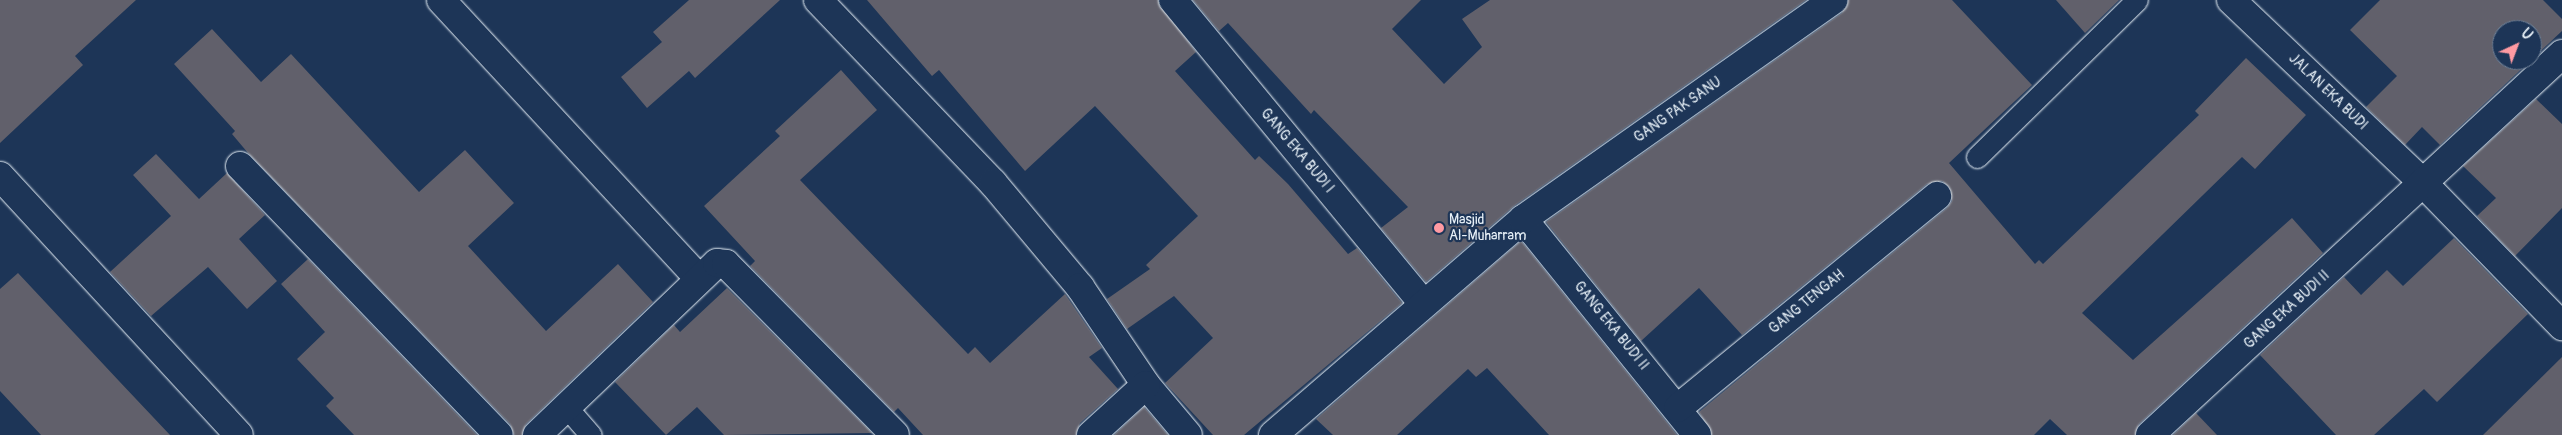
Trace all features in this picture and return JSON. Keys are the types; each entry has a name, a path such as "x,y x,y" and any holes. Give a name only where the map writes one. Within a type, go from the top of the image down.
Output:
{"street":[{"path":"441,0 698,278"},
{"path":"818,0 993,183 1080,287 1146,385 1188,435"},
{"name":"GANG EKA BUDI I","path":"1173,0 1422,302"},
{"name":"GANG PAK SANU","path":"1272,435 1422,302 1523,218 1833,0"},
{"name":"JALAN EKA BUDI","path":"2231,0 2424,185 2562,326"},
{"name":"GANG EKA BUDI II","path":"2150,435 2424,185 2562,54"},
{"path":"240,166 499,435"},
{"path":"0,176 240,435"},
{"name":"GANG TENGAH","path":"1678,408 1937,196"},
{"name":"GANG EKA BUDI II","path":"1523,218 1678,408 1697,435"},
{"path":"537,435 569,410 709,266 726,264 895,435"},
{"path":"1091,435 1146,385"}],"lane":[{"path":"1977,157 2137,0"},
{"path":"569,410 591,435"}],"building":[{"path":"0,0 136,0 75,56 83,65 0,143"},
{"path":"689,0 780,0 695,78 689,71 647,108 621,77 662,42 653,32"},
{"path":"867,0 1158,0 1196,52 1175,71 1255,160 1259,156 1288,184 1348,254 1357,248 1402,303 1244,435 1213,435 1165,383 1213,338 1174,296 1127,329 1107,299 1150,269 1146,265 1198,216 1095,106 1025,171 939,70 932,76"},
{"path":"1193,0 1421,0 1392,29 1444,84 1482,47 1462,19 1490,0 1806,0 1514,206 1426,282 1381,228 1408,207 1314,110 1311,114 1228,23 1219,31"},
{"path":"1848,0 1952,0 2032,85 1949,163 2035,264 2039,260 2043,264 2199,115 2195,111 2246,58 2306,115 2255,169 2242,157 2082,313 2133,360 2292,218 2323,253 2139,424 2135,435 2067,435 2050,419 2034,435 1712,435 1699,412 1947,208 1952,201 1949,187 1942,181 1927,184 1742,335 1699,288 1641,341 1546,222 1842,13"},
{"path":"2056,0 2119,0 2085,33"},
{"path":"2380,0 2543,0 2562,19 2562,31 2542,50 2542,20 2492,20 2492,70 2520,70 2440,145 2422,127 2405,145 2366,107 2397,76 2350,30"},
{"path":"212,29 261,82 291,54 419,192 465,150 514,203 468,246 546,331 618,264 653,302 526,424 522,435 514,435 510,424 248,153 232,134 235,131 174,64"},
{"path":"841,70 877,110 800,180 968,354 975,347 990,363 1065,294 1102,348 1089,357 1118,389 1080,423 1076,435 923,435 898,408 894,412 750,266 755,261 704,206 780,136 775,131"},
{"path":"2536,99 2562,124 2562,208 2515,256 2477,216 2496,198 2463,166"},
{"path":"156,154 199,199 227,173 265,215 239,239 277,281 247,309 208,267 151,316 110,272 171,216 133,175"},
{"path":"2454,238 2528,314 2437,402 2424,389 2374,435 2336,435 2260,355 2344,277 2361,295 2387,270 2403,286"},
{"path":"1521,241 1677,435 1549,435 1487,368 1476,377 1468,369 1397,435 1333,435 1316,419"},
{"path":"308,259 477,435 354,435 326,406 334,398 297,359 325,332 281,284"},
{"path":"18,273 170,435 41,435 0,391 0,289"},
{"path":"727,288 872,433 724,435 697,407 666,435 615,382 674,325 680,332"},
{"path":"2562,357 2562,435 2483,435"},
{"path":"1144,407 1168,435 1114,435"},
{"path":"2196,413 2217,435 2173,435"}],"place":[{"name":"Masjid Al-Muharram","path":"1439,228"}]}
